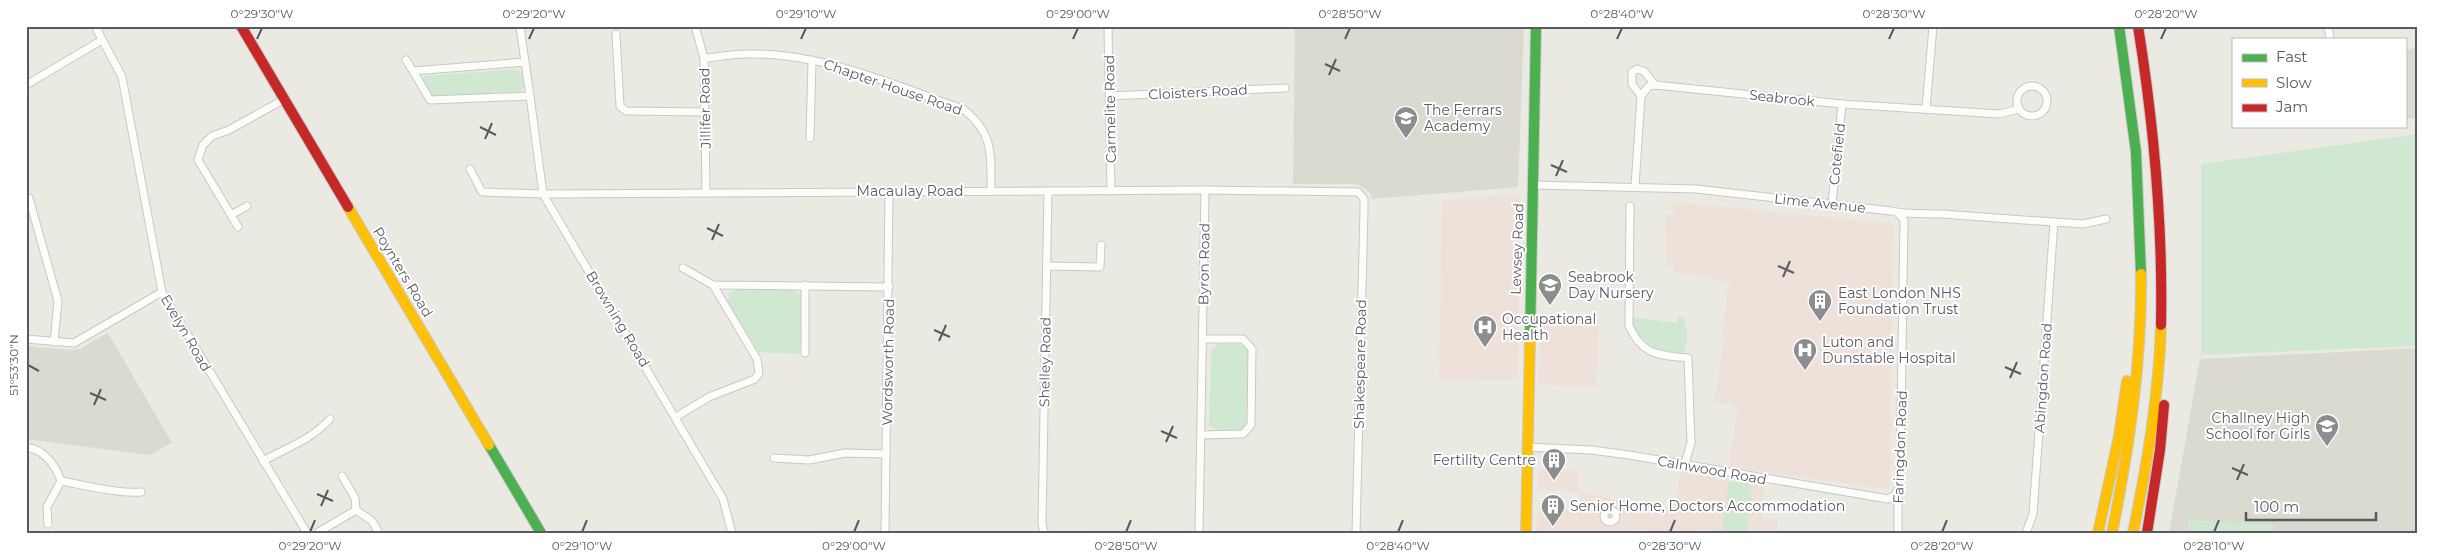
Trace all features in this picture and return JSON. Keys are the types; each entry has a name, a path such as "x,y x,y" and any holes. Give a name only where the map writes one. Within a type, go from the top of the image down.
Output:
{"main road":[{"name":"Poynters Road","path":"241,26 283,100 541,533"},
{"name":"Lewsey Road","path":"1526,533 1536,26"},
{"path":"2112,533 2132,416 2142,259 2138,174 2129,83 2119,26"},
{"path":"2138,26 2154,135 2160,234 2164,393 2158,460 2147,533"},
{"path":"2098,533 2119,436 2140,307"},
{"path":"2133,533 2154,419 2162,332"}],"street":[{"name":"Evelyn Road","path":"95,26 122,77 162,292 307,533"},
{"name":"Browning Road","path":"520,26 543,194 723,499 732,533"},
{"name":"Jillifer Road","path":"695,26 704,58 706,192"},
{"name":"Carmelite Road","path":"1108,26 1111,191"},
{"path":"1926,109 1933,26"},
{"path":"616,34 620,106 626,111 706,112"},
{"path":"26,85 102,40"},
{"name":"Chapter House Road","path":"704,58 745,54 778,55 812,60 837,65 963,109 977,120 987,136 990,148 991,191"},
{"path":"406,60 430,100 530,96"},
{"path":"810,138 812,60"},
{"path":"413,71 525,62"},
{"path":"1635,186 1641,96 1649,86 1655,84 1644,71 1637,69 1632,72 1632,84 1641,96"},
{"name":"Seabrook","path":"1655,84 1842,104 2000,114 2019,109"},
{"name":"Seabrook","path":"2034,86 2046,94 2047,105 2045,110 2037,116 2027,116 2019,109 2018,95 2025,88 2034,86"},
{"name":"Cloisters Road","path":"1110,96 1285,88"},
{"path":"238,227 198,160 203,144 212,136 229,130 283,100"},
{"name":"Cotefield","path":"1832,204 1842,104"},
{"name":"Macaulay Road","path":"470,169 482,192 543,194 1351,190 1362,195"},
{"name":"Lime Avenue","path":"1533,185 1635,186 1696,189 1891,211 1899,214 1908,212 2083,224 2106,219"},
{"name":"Byron Road","path":"1199,533 1205,190"},
{"name":"Wordsworth Road","path":"885,533 889,191"},
{"name":"Shelley Road","path":"1044,533 1042,524 1048,191"},
{"name":"Shakespeare Road","path":"1356,533 1364,210 1362,195"},
{"path":"30,198 58,301 54,342"},
{"path":"231,215 247,206"},
{"path":"1630,206 1629,326 1635,339 1644,349 1654,354 1688,358 1691,443 1684,466"},
{"name":"Faringdon Road","path":"1898,533 1898,501 1895,496 1900,485 1904,220 1899,214"},
{"name":"Abingdon Road","path":"2026,533 2034,514 2054,222"},
{"path":"1047,266 1100,267 1101,245"},
{"path":"683,268 713,285 889,287"},
{"path":"676,417 709,397 755,379 759,373 757,360 713,285"},
{"path":"805,285 805,353"},
{"path":"26,339 74,343 162,292"},
{"path":"1201,435 1243,434 1251,425 1252,349 1244,339 1203,339"},
{"path":"263,462 290,449 322,428 330,419"},
{"path":"26,447 44,454 58,472 61,482 47,507 48,524"},
{"name":"Calnwood Road","path":"1527,447 1590,450 1757,479 1888,499 1895,496"},
{"path":"774,458 809,460 845,453 886,454"},
{"path":"342,476 355,498 356,510"},
{"path":"61,482 115,489 126,494 141,492"},
{"path":"317,533 356,510"},
{"path":"356,510 372,521 379,533"}],"shaded area":[{"name":"The Ferrars Academy","path":"1295,26 1524,26 1518,187 1372,199 1370,192 1357,184 1293,184"},
{"path":"2418,46 2418,118 2406,119 2406,51"},
{"path":"1516,194 1520,198 1518,380 1439,381 1442,201"},
{"name":"Luton and Dunstable Hospital","path":"1673,202 1893,224 1890,485 1887,489 1729,467 1737,407 1714,402 1724,341 1721,340 1729,282 1674,272 1674,267 1667,266 1665,215 1673,215"},
{"path":"1540,314 1599,317 1596,387 1539,384"},
{"path":"108,333 172,443 149,455 26,439 26,346 70,350 80,349"},
{"path":"2418,348 2418,533 2169,533 2200,359"},
{"path":"1538,470 1579,471 1579,492 1538,490"},
{"path":"1680,471 1765,484 1762,517 1777,520 1778,530 1794,533 1536,533 1537,512 1564,513 1565,508 1580,510 1579,492 1674,510"}],"green space":[{"path":"516,69 522,73 524,87 519,93 432,97 422,81 424,76"},
{"path":"2418,134 2418,346 2201,355 2201,164"},
{"path":"737,289 792,289 802,296 800,354 758,352 728,303 729,293"},
{"path":"1679,316 1683,317 1687,331 1686,348 1682,355 1652,350 1634,328 1633,317 1677,323"},
{"path":"1218,344 1240,344 1248,350 1247,422 1241,430 1217,430 1209,425 1211,350"},
{"path":"1729,481 1748,483 1752,488 1747,533 1722,533"},
{"path":"2188,520 2273,525 2272,533 2187,533"}],"traffic: fast":[{"path":"1530,339 1536,26"},
{"path":"2119,26 2136,152 2141,274"},
{"path":"489,445 541,533"}],"traffic: slow":[{"path":"348,207 489,445"},
{"path":"2112,533 2124,469 2137,372 2141,274"},
{"path":"2133,533 2152,429 2161,325"},
{"path":"1526,533 1530,339"},
{"path":"2098,533 2119,436 2127,381"}],"traffic: jam":[{"path":"241,26 348,207"},
{"path":"2138,26 2149,101 2159,212 2161,325"},
{"path":"2147,533 2160,450 2164,405"}],"place":[{"name":"The Ferrars Academy","path":"1406,139"},
{"name":"Seabrook Day Nursery","path":"1550,306"},
{"name":"East London NHS Foundation Trust","path":"1820,322"},
{"name":"Occupational Health","path":"1485,348"},
{"name":"Luton and Dunstable Hospital","path":"1805,371"},
{"name":"Challney High School for Girls","path":"2327,447"},
{"name":"Fertility Centre","path":"1554,481"},
{"name":"Senior Home, Doctors Accommodation","path":"1553,527"}]}
